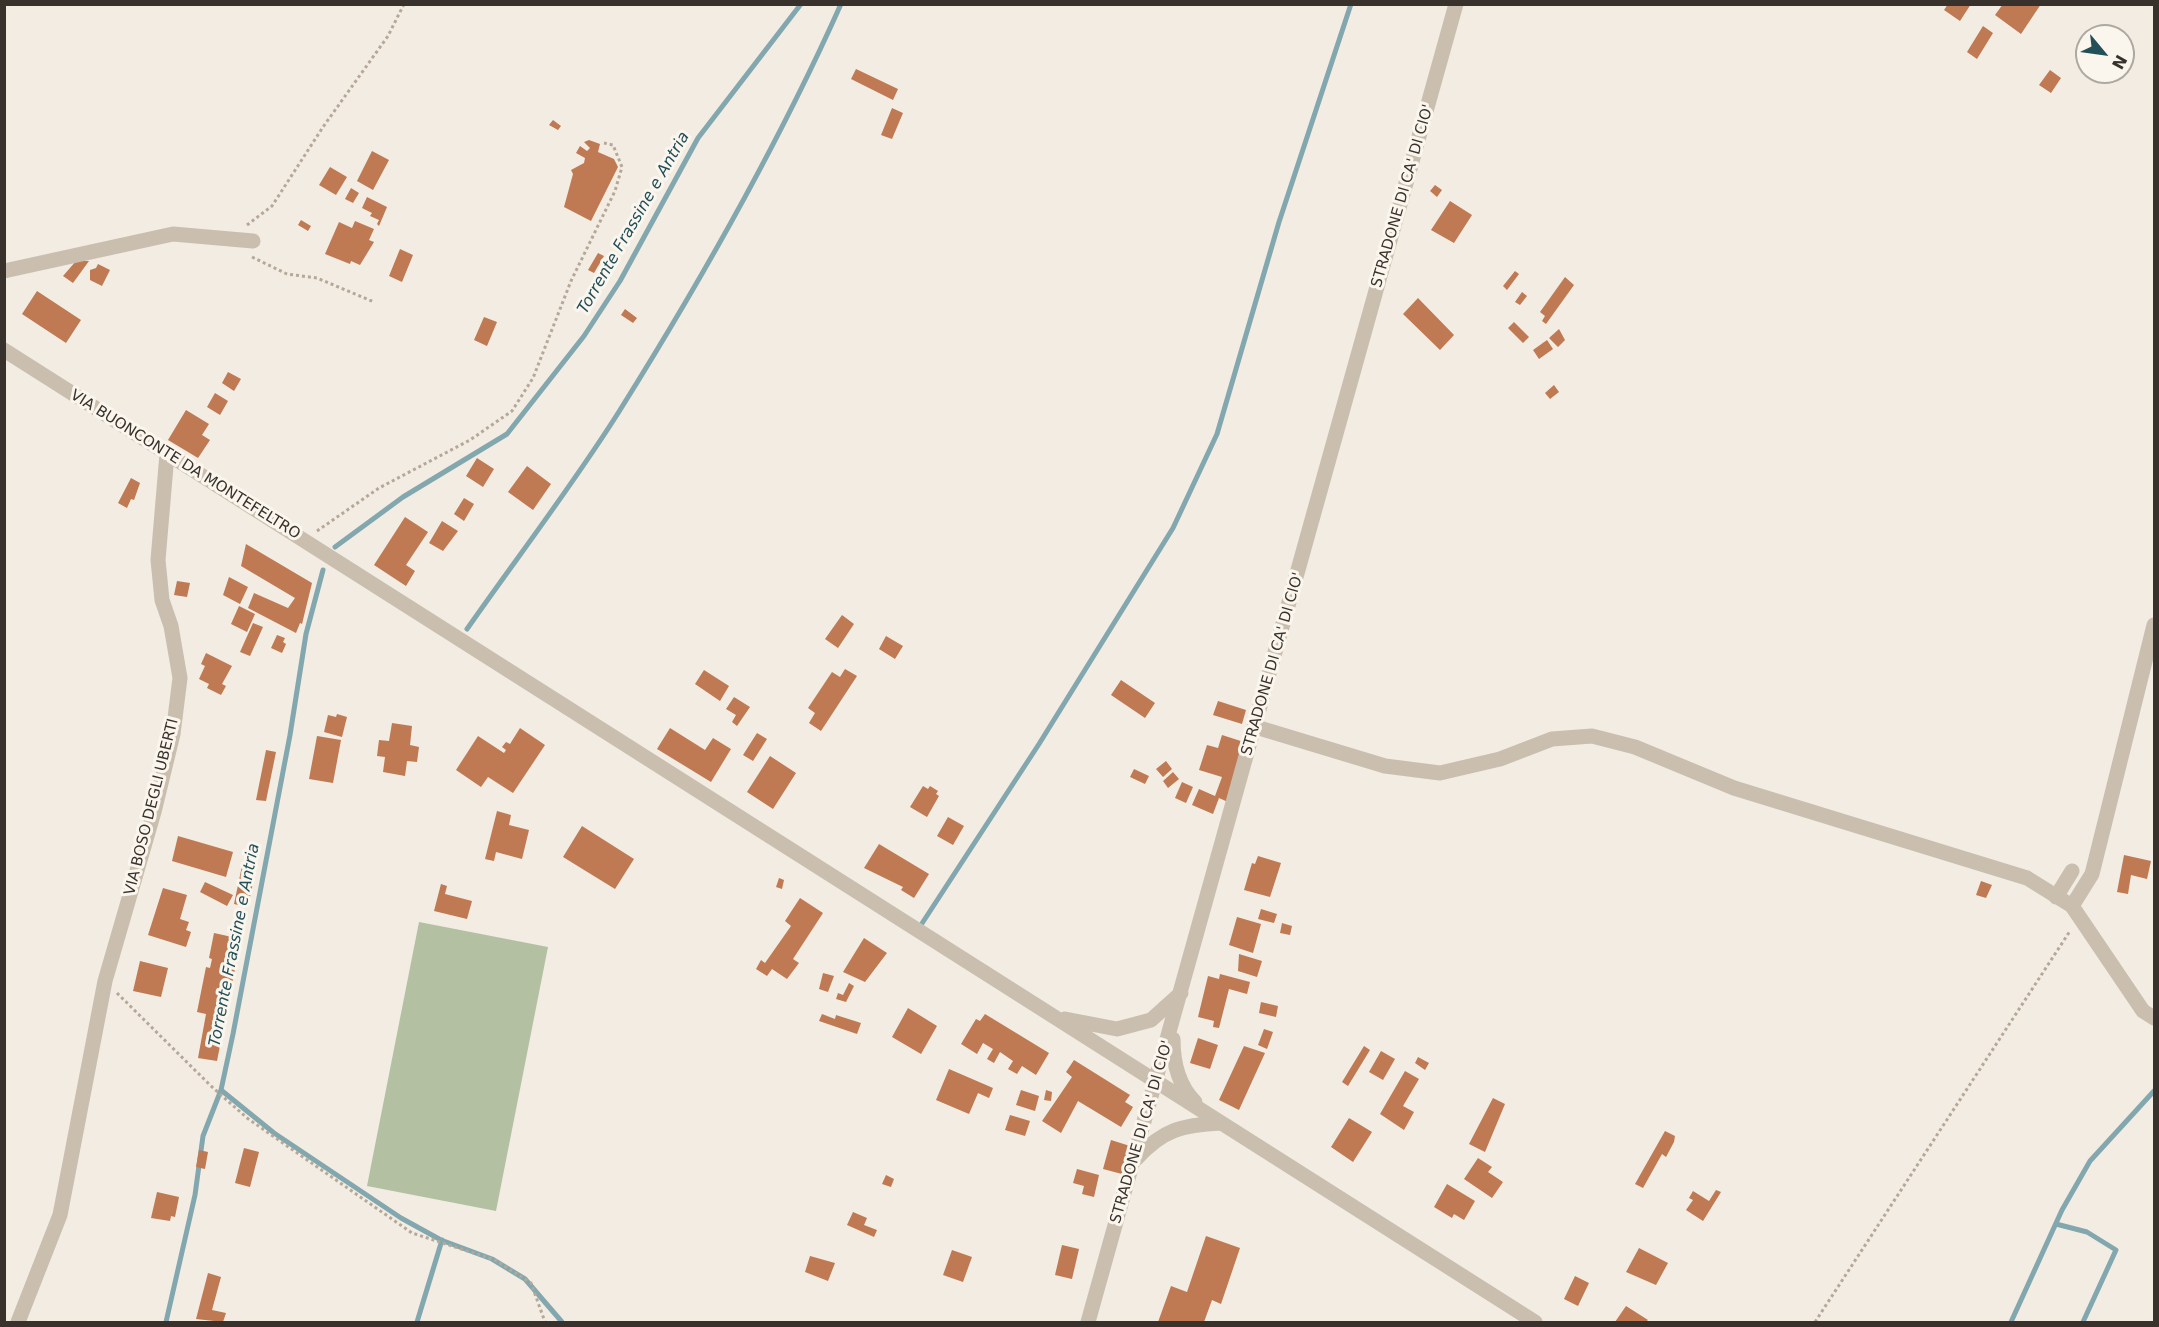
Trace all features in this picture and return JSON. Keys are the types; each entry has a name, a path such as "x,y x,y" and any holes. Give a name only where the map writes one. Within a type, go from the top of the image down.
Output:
{"street":[{"name":"STRADONE DI CA' DI CIO'","path":"1088,1323 1456,4"},
{"path":"4,271 173,234 253,241"},
{"name":"VIA BUONCONTE DA MONTEFELTRO","path":"4,350 1048,1013"},
{"name":"VIA BOSO DEGLI UBERTI","path":"18,1323 60,1215 105,981 154,812 172,734 180,678 171,626 162,600 158,560 167,454"},
{"path":"2075,912 2092,874 2154,625"},
{"path":"1256,727 1385,766 1440,773 1500,759 1552,739 1592,736 1635,747 1734,788 2026,878 2075,912 2143,1011 2154,1018"},
{"path":"2056,897 2072,871"},
{"path":"1048,1013 1083,1024 1117,1029 1151,1020 1181,993"},
{"path":"1048,1013 1535,1323"},
{"path":"1174,1018 1174,1060 1186,1093 1214,1119"},
{"path":"1133,1162 1150,1144 1174,1129 1214,1119"}],"path":[{"path":"228,239 272,206 388,36 404,4"},
{"path":"303,540 379,488 470,440 512,411 533,378 571,280 615,191 622,167 614,145 604,142"},
{"path":"251,257 287,274 317,278 374,302"},
{"path":"1815,1323 2075,912"},
{"path":"105,981 210,1085 247,1118 412,1233 495,1260 531,1282 545,1323"}],"green space":[{"path":"419,922 548,947 496,1211 367,1186"}],"building":[{"path":"1948,4 1971,4 1960,21 1944,10"},
{"path":"2003,4 2041,4 2021,34 1995,15"},
{"path":"1983,26 1993,33 1977,59 1967,52"},
{"path":"856,69 898,89 893,100 851,79"},
{"path":"2050,70 2061,78 2051,93 2039,85"},
{"path":"892,108 903,113 892,139 881,135"},
{"path":"553,120 561,126 558,130 549,125"},
{"path":"589,140 600,144 598,152 614,159 618,167 591,221 564,207 573,174 571,170 584,163 585,158 576,153 580,146 587,151 590,148 584,142"},
{"path":"372,151 389,160 373,190 357,181"},
{"path":"330,167 347,177 336,195 319,185"},
{"path":"1435,185 1442,190 1437,197 1430,191"},
{"path":"351,188 359,193 353,203 345,199"},
{"path":"367,197 387,207 379,226 377,224 379,220 370,216 372,213 362,208"},
{"path":"1450,201 1472,215 1454,243 1431,230"},
{"path":"301,220 311,226 308,231 298,225"},
{"path":"355,221 374,229 369,240 374,242 360,265 351,261 350,264 325,254 339,222 352,228"},
{"path":"400,249 413,255 402,282 389,276"},
{"path":"598,253 604,256 594,273 588,270"},
{"path":"76,261 89,261 73,283 63,276"},
{"path":"98,264 110,270 102,286 90,280 90,270 96,268"},
{"path":"1515,271 1519,274 1507,290 1503,286"},
{"path":"1565,277 1574,285 1546,324 1542,321 1545,316 1540,312"},
{"path":"37,291 81,320 66,343 22,314"},
{"path":"1522,292 1527,296 1520,305 1515,302"},
{"path":"1418,298 1454,335 1440,350 1403,314"},
{"path":"625,309 637,318 633,323 621,315"},
{"path":"484,317 497,322 487,346 474,340"},
{"path":"1514,322 1529,337 1523,343 1508,328"},
{"path":"1559,329 1565,340 1558,347 1549,338"},
{"path":"1547,340 1553,349 1539,359 1533,350"},
{"path":"228,372 241,379 234,391 222,383"},
{"path":"1554,385 1559,392 1550,399 1545,393"},
{"path":"215,393 228,401 220,415 207,407"},
{"path":"186,410 209,424 202,435 210,440 198,458 168,440"},
{"path":"477,458 494,469 483,487 466,476"},
{"path":"527,466 551,484 533,510 508,492"},
{"path":"131,478 140,483 134,500 131,499 127,508 118,503"},
{"path":"464,498 474,504 464,521 454,514"},
{"path":"405,517 428,532 406,565 415,571 406,586 374,565"},
{"path":"442,521 458,531 443,551 429,543"},
{"path":"246,544 312,583 302,624 300,623 296,633 248,608 254,593 288,608 295,598 241,566"},
{"path":"229,577 248,587 240,604 223,595"},
{"path":"177,581 190,583 187,597 174,595"},
{"path":"239,606 255,614 247,632 231,624"},
{"path":"842,615 854,624 838,648 825,639"},
{"path":"253,623 263,627 250,656 240,652"},
{"path":"277,635 285,638 283,642 286,644 282,653 271,648"},
{"path":"886,636 903,646 895,659 879,649"},
{"path":"206,653 232,666 222,684 226,686 221,695 207,688 209,684 199,679 205,666 201,664"},
{"path":"845,669 857,676 821,731 809,723 815,713 808,708 832,672 840,677"},
{"path":"704,670 729,686 720,701 695,684"},
{"path":"1121,680 1155,703 1145,718 1111,695"},
{"path":"734,697 750,707 737,726 732,722 736,715 726,709"},
{"path":"1218,701 1246,710 1242,724 1213,715"},
{"path":"337,714 347,717 342,737 324,732 328,715 336,717"},
{"path":"392,723 412,726 410,745 419,747 417,762 407,761 405,776 383,772 385,757 377,756 379,740 389,741"},
{"path":"520,728 545,745 513,793 488,777 481,787 456,770 478,736 504,753 506,750 502,747 506,742 510,744"},
{"path":"670,728 705,750 713,738 731,749 711,782 657,749"},
{"path":"757,733 767,739 753,761 743,755"},
{"path":"1222,735 1247,743 1228,802 1219,798 1213,814 1192,805 1199,789 1215,796 1222,777 1199,770 1207,745 1218,748"},
{"path":"317,736 341,740 333,783 309,779"},
{"path":"266,750 276,752 266,801 256,800"},
{"path":"770,756 796,773 773,809 747,792"},
{"path":"1166,761 1172,769 1163,777 1156,769"},
{"path":"1134,769 1149,776 1145,784 1130,777"},
{"path":"1173,772 1179,779 1168,788 1163,781"},
{"path":"1182,782 1193,787 1186,803 1175,798"},
{"path":"923,786 928,789 930,786 938,791 936,794 939,796 927,817 910,807"},
{"path":"497,811 511,815 509,825 529,830 522,859 496,852 494,861 485,859"},
{"path":"948,817 964,826 953,845 937,836"},
{"path":"582,826 634,859 615,889 563,857"},
{"path":"178,836 233,852 226,877 172,861"},
{"path":"879,844 929,874 914,898 901,890 903,887 864,868"},
{"path":"2124,855 2151,861 2147,879 2131,875 2128,894 2117,892"},
{"path":"1258,856 1281,863 1270,897 1244,890 1252,863 1255,864"},
{"path":"242,866 256,868 248,907 234,904"},
{"path":"779,878 784,880 782,889 776,887"},
{"path":"1981,881 1992,885 1986,898 1976,895"},
{"path":"205,882 233,895 227,906 200,892"},
{"path":"441,884 447,886 445,894 472,901 467,919 434,911"},
{"path":"163,888 187,895 180,919 189,922 186,930 191,932 186,947 148,935"},
{"path":"800,898 823,913 793,959 799,963 787,979 772,969 767,976 756,969 761,960 765,963 791,926 785,921"},
{"path":"1261,909 1277,914 1274,923 1258,919"},
{"path":"1237,917 1261,924 1253,953 1229,945"},
{"path":"1282,923 1292,926 1290,935 1280,933"},
{"path":"214,933 241,939 217,1061 198,1058 206,1014 197,1012 206,967 210,968 212,959 209,958"},
{"path":"864,938 887,953 865,982 843,972"},
{"path":"1239,954 1262,961 1257,977 1238,971"},
{"path":"140,961 168,968 161,997 133,991"},
{"path":"823,973 834,976 828,992 819,989"},
{"path":"1220,974 1250,982 1247,994 1229,989 1219,1028 1213,1027 1214,1021 1198,1017 1208,976 1219,979"},
{"path":"849,983 854,986 846,1002 836,999 838,993 843,995"},
{"path":"1261,1002 1278,1006 1276,1017 1259,1013"},
{"path":"908,1008 937,1026 921,1054 892,1037"},
{"path":"822,1014 835,1019 836,1015 861,1023 857,1034 819,1021"},
{"path":"985,1014 1049,1053 1036,1075 1022,1066 1017,1074 1008,1069 1013,1061 1000,1052 994,1063 987,1059 993,1049 983,1043 977,1054 961,1044 976,1019 980,1021"},
{"path":"1264,1029 1273,1032 1267,1049 1258,1045"},
{"path":"1198,1038 1218,1045 1210,1069 1190,1063"},
{"path":"1244,1046 1265,1053 1239,1110 1219,1100"},
{"path":"1364,1046 1370,1050 1348,1086 1342,1082"},
{"path":"1381,1051 1395,1059 1383,1080 1369,1072"},
{"path":"1418,1057 1429,1063 1425,1070 1415,1063"},
{"path":"1074,1060 1130,1095 1125,1102 1133,1107 1121,1127 1078,1101 1061,1133 1042,1121 1072,1077 1066,1072"},
{"path":"949,1069 993,1088 989,1098 978,1093 969,1114 936,1100"},
{"path":"1405,1071 1419,1079 1403,1106 1414,1112 1404,1130 1380,1114"},
{"path":"1021,1090 1039,1096 1035,1111 1016,1105"},
{"path":"1046,1090 1052,1092 1051,1101 1044,1100"},
{"path":"1493,1098 1505,1104 1485,1152 1469,1144"},
{"path":"1010,1115 1030,1121 1025,1136 1005,1130"},
{"path":"1349,1118 1372,1132 1353,1162 1331,1147"},
{"path":"1665,1131 1675,1136 1674,1142 1666,1157 1662,1154 1643,1188 1635,1184"},
{"path":"1111,1140 1130,1146 1122,1174 1103,1169"},
{"path":"244,1148 259,1152 250,1187 235,1183"},
{"path":"199,1150 208,1152 205,1169 196,1167"},
{"path":"1478,1158 1492,1167 1488,1172 1503,1182 1492,1198 1464,1179"},
{"path":"1077,1169 1099,1175 1094,1197 1082,1194 1084,1186 1073,1183"},
{"path":"886,1175 894,1179 891,1187 882,1184"},
{"path":"1447,1184 1475,1201 1464,1220 1454,1214 1452,1218 1434,1207"},
{"path":"1716,1190 1721,1192 1703,1221 1686,1210 1693,1200 1689,1198 1693,1191 1709,1201"},
{"path":"157,1192 179,1197 175,1217 171,1216 170,1221 151,1218"},
{"path":"853,1212 867,1218 864,1225 877,1230 874,1237 847,1225"},
{"path":"1206,1236 1240,1248 1221,1304 1212,1300 1204,1322 1158,1322 1171,1286 1187,1292"},
{"path":"1062,1245 1079,1249 1072,1279 1055,1275"},
{"path":"1639,1248 1668,1263 1656,1285 1626,1272"},
{"path":"952,1250 972,1257 963,1282 943,1275"},
{"path":"810,1256 835,1263 828,1281 805,1272"},
{"path":"208,1273 221,1277 212,1310 226,1313 223,1322 196,1319"},
{"path":"1575,1276 1589,1283 1578,1306 1564,1299"},
{"path":"1626,1306 1648,1320 1646,1322 1615,1322"}],"waterway":[{"name":"Torrente Frassine e Antria","path":"335,547 403,497 507,434 584,336 620,281 698,138 801,4"},
{"path":"467,629 602,438 680,311 765,160 841,4"},
{"path":"919,928 1039,744 1173,528 1217,434 1279,222 1351,4"},
{"name":"Torrente Frassine e Antria","path":"166,1322 195,1195 203,1136 221,1090 233,1034 290,735 306,634 323,570"},
{"path":"221,1090 274,1133 401,1218 441,1240 492,1259 525,1279 562,1322"},
{"path":"2011,1322 2062,1210 2090,1161 2154,1091"},
{"path":"2056,1224 2087,1232 2116,1250 2083,1322"},
{"path":"417,1322 442,1240"}]}
